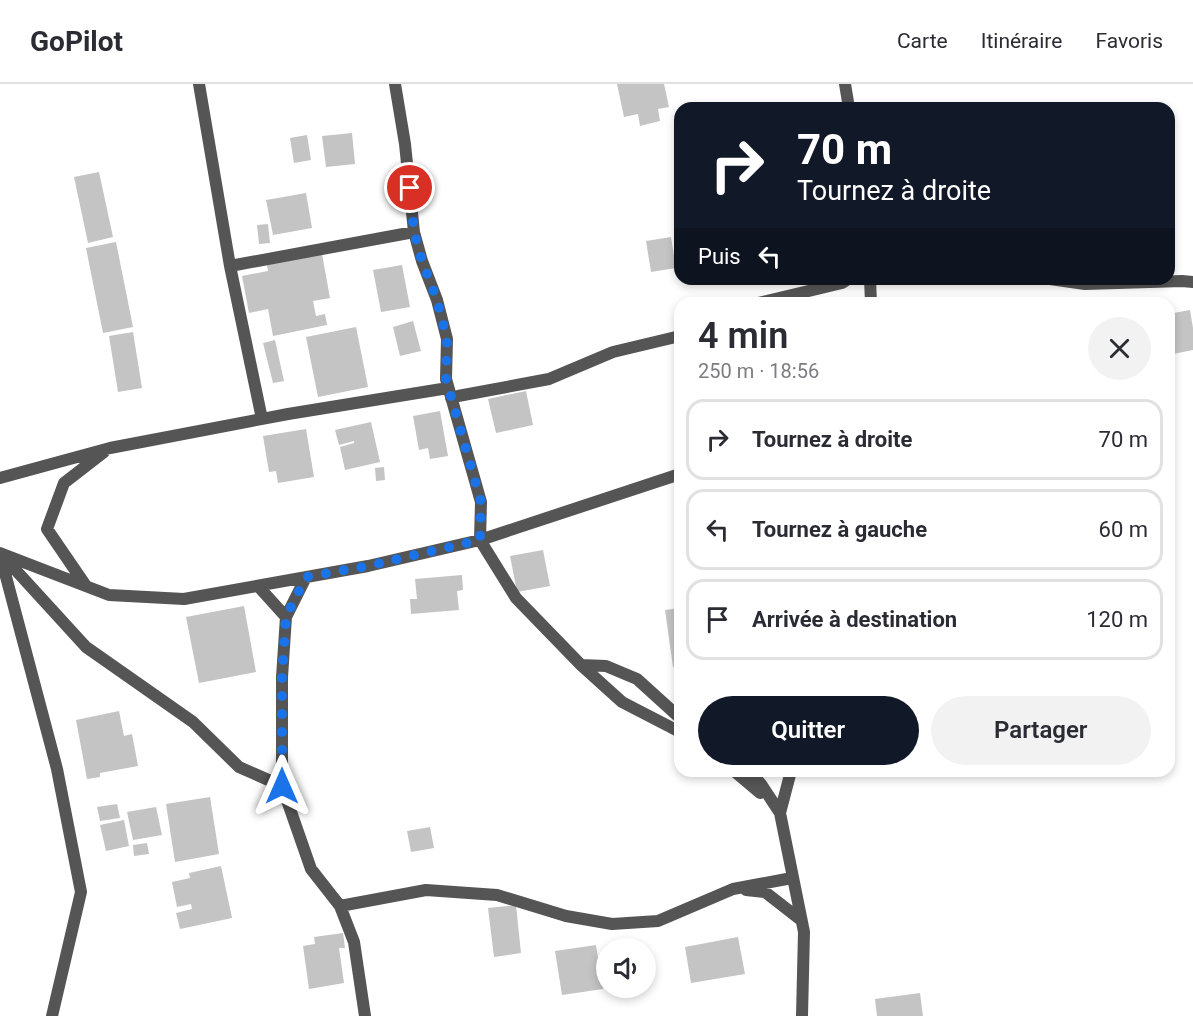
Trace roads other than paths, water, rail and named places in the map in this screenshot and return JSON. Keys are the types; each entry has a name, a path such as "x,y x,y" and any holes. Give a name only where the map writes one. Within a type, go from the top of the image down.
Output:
{"street":[{"path":"199,84 230,266 262,419"},
{"path":"395,84 405,144 414,232 437,300 447,339 446,379 481,502 480,540 516,598 581,665 622,702 674,729"},
{"path":"845,84 848,102"},
{"path":"230,266 414,232"},
{"path":"1175,281 1193,282"},
{"path":"783,297 834,285"},
{"path":"0,478 110,448 262,419 450,393 458,396 549,379 613,352 674,337"},
{"path":"87,586 47,529 64,483 110,448"},
{"path":"0,553 109,595 184,599 368,566 480,540 674,476"},
{"path":"0,553 86,647 193,722 239,767 282,786"},
{"path":"0,553 57,769 81,892 52,1016"},
{"path":"306,577 286,617 282,677 282,786 311,869 340,906 354,942 365,1016"},
{"path":"258,586 286,617"},
{"path":"581,665 606,666 637,680 674,713"},
{"path":"742,777 780,813"},
{"path":"755,777 780,813 804,932 802,1016"},
{"path":"780,813 789,777"},
{"path":"340,906 426,890 496,895 566,916 612,924 658,921 733,889 792,878"},
{"path":"733,889 765,892 801,920"}]}
